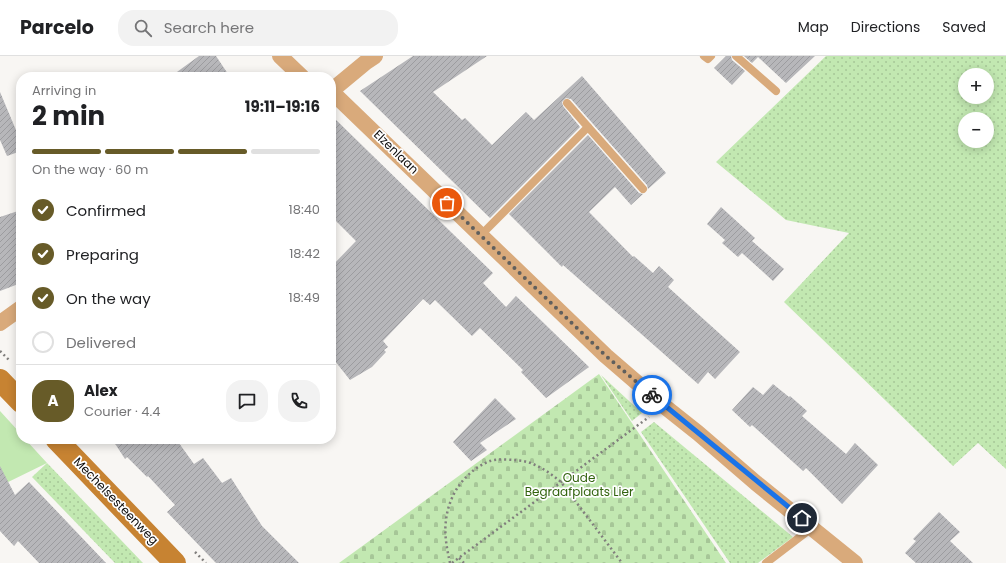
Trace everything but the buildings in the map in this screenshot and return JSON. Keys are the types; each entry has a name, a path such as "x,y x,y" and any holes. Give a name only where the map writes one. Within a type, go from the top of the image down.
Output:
{"street":[{"path":"280,56 297,72"},
{"path":"336,87 375,56"},
{"name":"Elzenlaan","path":"336,96 606,356 664,406 855,563"},
{"path":"0,323 16,312"},
{"path":"0,380 16,397"},
{"name":"Mechelsesteenweg","path":"61,444 175,563"}],"lane":[{"path":"704,56 708,59 711,56"},
{"path":"736,56 776,91"},
{"path":"567,103 643,189"},
{"path":"481,235 588,127"},
{"path":"766,563 813,527"}],"path":[{"path":"622,563 561,482 543,470 524,461 491,460 464,478 455,492 450,504 446,521 446,543 451,563 459,558 561,482 664,406"},
{"path":"459,558 464,563"}],"green space":[{"path":"826,56 1006,56 1006,469 978,443 953,466 784,302 849,233 786,220 716,162"},
{"name":"Oude Begraafplaats Lier","path":"599,374 726,563 339,563"},
{"path":"601,375 642,413 632,421"},
{"path":"0,411 16,429 16,444 30,444 47,463 0,486"},
{"path":"654,422 793,537 758,563 730,563 641,432"},
{"path":"47,463 143,563 115,563 32,477"}],"way so far":[{"path":"447,203 606,356 652,395"}],"route":[{"path":"652,395 756,483 802,518"}]}
